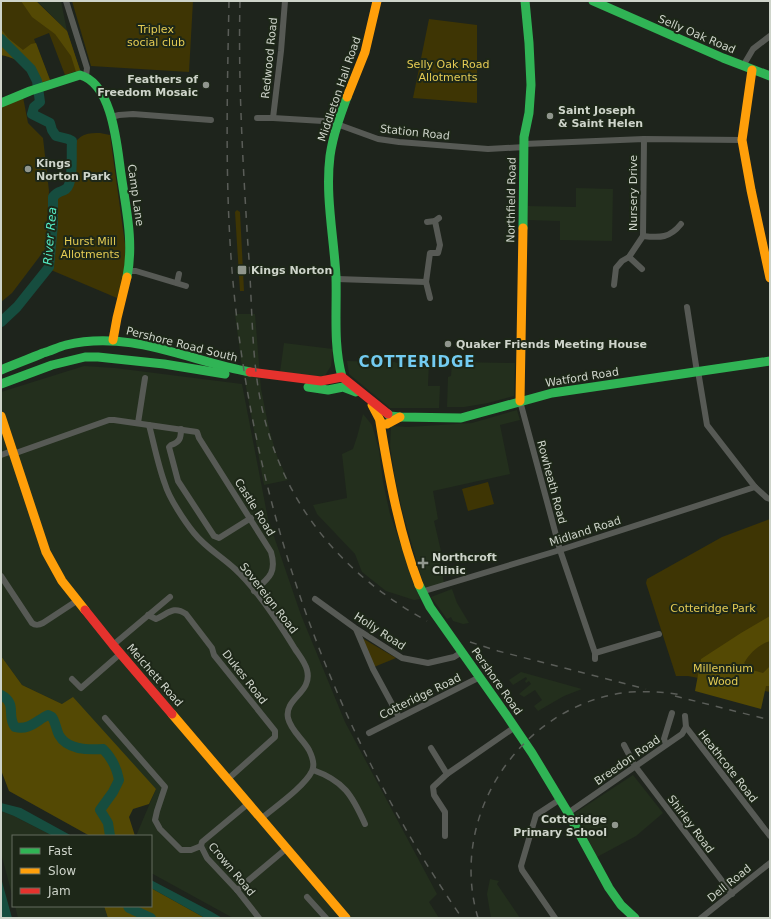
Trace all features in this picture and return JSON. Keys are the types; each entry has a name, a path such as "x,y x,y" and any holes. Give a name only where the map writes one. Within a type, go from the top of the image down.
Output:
{"main road":[{"name":"Middleton Hall Road","path":"341,382 337,353 337,279 329,187 330,156 333,139 338,124 366,50 377,1"},
{"name":"Northfield Road","path":"520,401 524,137 529,114 530,96 528,34 525,1"},
{"name":"Selly Oak Road","path":"594,1 752,70 770,76"},
{"path":"752,70 742,140 770,278"},
{"path":"1,103 30,91 77,75 89,79"},
{"name":"Camp Lane","path":"89,79 104,100 111,117 125,198 129,240 128,271 114,328 112,358"},
{"name":"Pershore Road South","path":"1,370 65,345 113,340 138,343 173,352 251,379 328,390 341,382"},
{"name":"Pershore Road South","path":"1,384 52,365 76,359 98,357 341,382"},
{"name":"Watford Road","path":"385,419 400,417 461,418 552,393 698,371 770,362"},
{"path":"341,382 370,400 385,419"},
{"name":"Melchett Road","path":"1,416 46,552 62,581 120,654 262,818 346,918"},
{"name":"Pershore Road","path":"385,419 382,439 390,485 397,516 421,592 430,608 524,739 618,901 628,914 635,918"}],"street":[{"path":"66,1 89,79"},
{"name":"Redwood Road","path":"273,118 285,1"},
{"path":"743,66 754,49 770,36"},
{"path":"111,117 133,114 211,120"},
{"name":"Station Road","path":"257,118 323,121 338,124 378,139 488,149 524,145 644,138 742,140"},
{"name":"Nursery Drive","path":"614,285 616,268 622,261 629,257 643,236 644,138"},
{"path":"423,250 430,253 438,253 440,245 437,220 427,222"},
{"path":"643,236 656,238 668,235 676,230 681,224"},
{"path":"430,253 426,282 430,298"},
{"path":"629,257 642,269"},
{"path":"128,271 186,286"},
{"path":"177,283 179,274"},
{"path":"337,279 426,282"},
{"path":"687,307 707,425 755,487 770,499"},
{"path":"138,423 145,378"},
{"name":"Rowheath Road","path":"520,401 560,550 595,656 659,634"},
{"path":"1,455 13,453 107,421 114,420 181,429 180,441 178,443 171,444 169,447 178,481 214,536 219,538 251,518"},
{"name":"Sovereign Road","path":"149,425 165,485 193,532 205,546 227,561 254,591 279,623 306,668 308,677 307,684 292,703 288,713 288,718 292,729 309,750 312,757 313,770"},
{"name":"Castle Road","path":"181,429 197,432 199,438 251,518 271,552 274,566 268,578 254,591"},
{"name":"Midland Road","path":"421,592 560,550 755,487"},
{"path":"1,576 34,625 43,623 78,600"},
{"path":"113,645 170,597"},
{"name":"Holly Road","path":"315,599 355,628 402,658 428,663 454,657 462,652"},
{"name":"Dukes Road","path":"148,615 156,619 174,609 180,610 186,614 212,648 214,656 275,731 275,737 228,779"},
{"path":"355,628 373,669 399,717"},
{"path":"72,679 81,688 120,654"},
{"name":"Cotteridge Road","path":"369,733 480,677"},
{"path":"666,744 664,739 672,713"},
{"path":"685,716 686,727"},
{"name":"Crown Road","path":"105,718 165,787 155,820 160,829 180,850 191,850 202,846 208,858 260,918"},
{"path":"445,836 445,812 434,795 433,789 435,784 515,727"},
{"name":"Breedon Road","path":"568,813 682,734 686,727"},
{"name":"Heathcote Road","path":"686,727 770,836"},
{"name":"Shirley Road","path":"624,745 635,766 732,894"},
{"path":"431,748 447,774"},
{"path":"262,818 307,779 313,770 333,778 341,785 355,802 365,824"},
{"path":"555,918 522,870 521,866 536,815 559,800"},
{"path":"202,846 202,842 248,803"},
{"path":"237,890 287,848"},
{"name":"Dell Road","path":"701,918 770,863"},
{"path":"307,897 326,918"}],"shaded area":[{"path":"37,1 61,1 67,31"},
{"path":"576,188 613,189 612,241 560,240 560,221 527,220 528,206 576,207"},
{"path":"235,314 255,314 261,389 269,429 277,456 288,480 264,485 241,360"},
{"path":"284,343 333,349 331,366 324,377 280,372"},
{"path":"347,361 396,363 429,362 428,386 440,386 439,408 390,408 349,374"},
{"path":"452,362 515,363 514,396 488,403 464,407 447,407 448,377 451,376"},
{"path":"84,366 115,368 242,384 268,519 301,615 345,722 437,894 429,902 439,918 233,918 152,874 152,835 136,835 156,789 62,704 22,685 1,656 1,392"},
{"path":"517,410 520,420 500,425 510,474 433,491 438,519 434,521 441,551 438,553 444,583 425,590 403,514 395,478 390,446 391,426 408,427 472,423"},
{"path":"363,414 372,425 379,450 383,482 390,514 420,599 414,600 386,591 362,572 355,554 317,514 313,505 347,498 342,454 353,449"},
{"path":"452,589 457,603 469,623 463,624 453,621 451,617 447,619 431,597"},
{"path":"521,672 582,689 564,696 538,711 534,706 542,700 535,690 524,697 519,694 531,684 529,681 526,683 526,677 513,685 509,680"},
{"name":"Cotteridge Primary School","path":"633,775 663,813 636,836 597,857 575,813"},
{"path":"1,803 21,808 70,835 51,835 1,811"},
{"path":"1,811 51,835 12,835 12,894 1,853"},
{"path":"1,878 12,918 2,918 1,916"},
{"path":"490,879 499,881 497,884 520,918 491,918 487,894"},
{"path":"152,881 222,918 205,918 152,889"},
{"path":"15,907 104,907 108,918 18,918"}],"green space":[{"path":"1,1 36,1 67,31 80,70 65,75 49,33 34,39 50,80 35,84 25,68 18,61 1,55"},
{"path":"21,1 36,1 67,31 80,70 76,72 71,56 55,34 32,17"},
{"name":"Triplex social club","path":"72,1 193,1 189,72 91,66"},
{"name":"Selly Oak Road Allotments","path":"429,19 477,25 477,103 413,98"},
{"path":"1,29 8,38 23,50 31,44 36,43 50,80 35,84 25,68 18,61 1,55"},
{"name":"Kings Norton Park","path":"23,97 28,123 43,138 49,191 46,248 12,293 1,302 1,106"},
{"name":"Hurst Mill Allotments","path":"90,133 110,135 125,244 126,270 117,298 51,270 54,252 57,197 68,190 71,186 74,172 74,145 77,140 84,135"},
{"path":"237,210 240,212 244,291 240,291 235,212"},
{"path":"488,482 494,504 468,511 462,489"},
{"name":"Cotteridge Park","path":"770,519 770,692 688,676 676,676 646,583 647,579 722,537"},
{"name":"Millennium Wood","path":"770,616 770,641 755,650 744,663 752,670 763,673 770,666 770,686 766,686 761,709 695,691 701,659"},
{"path":"362,638 396,658 374,667"},
{"path":"1,656 22,685 62,704 73,697 156,789 149,804 133,809 129,817 135,835 88,835 9,791 1,770"},
{"path":"152,889 205,918 108,918 104,907 152,907"}],"waterway":[{"name":"River Rea","path":"1,39 31,69 37,81 40,102 34,107 32,114 50,123 56,136 72,141 69,186 58,192 53,197 53,224 49,267 17,307 1,322"},
{"name":"River Rea","path":"1,695 9,702 11,706 11,719 15,727 25,728 48,715 52,717 59,735 67,744 85,749 103,749 106,752 113,763 119,780 113,792 100,810 108,823 110,835"},
{"name":"River Rea","path":"128,907 151,918"}],"railway":[{"path":"229,1 227,156 232,272 248,392 264,472 285,551 312,628 342,704 378,778 418,849 462,918"},
{"path":"240,1 241,124 253,335 258,387 266,425 278,461 294,494 314,525 337,552 364,578 394,601 427,621"},
{"path":"470,642 498,651 646,689"},
{"path":"478,918 471,879 474,840 484,804 502,770 527,741 557,717 591,701 630,692 656,692 682,695"},
{"path":"675,696 770,720"}],"traffic: fast":[{"path":"523,228 524,137 529,113 531,85 525,1"},
{"path":"593,1 723,58 770,76"},
{"path":"1,103 30,91 80,75 91,81 100,90 106,103 115,133 127,213 130,251 127,277"},
{"path":"342,377 336,340 336,277 329,201 329,171 333,141 339,118 347,97"},
{"path":"1,370 66,345 90,341 113,341 159,348 250,372"},
{"path":"1,384 52,365 85,357 164,364 225,374"},
{"path":"388,414 390,416 400,417 461,418 552,393 770,361"},
{"path":"308,387 328,390 343,387 356,392"},
{"path":"419,585 430,607 532,753 567,811 609,888 621,905 635,918"}],"traffic: slow":[{"path":"347,97 365,52 377,1"},
{"path":"752,70 742,140 770,278"},
{"path":"520,401 523,228"},
{"path":"113,340 127,277"},
{"path":"372,405 382,424 387,424 400,417"},
{"path":"1,416 46,552 62,581 85,610"},
{"path":"380,422 400,525 419,585"},
{"path":"172,714 346,918"}],"traffic: jam":[{"path":"250,372 321,381 342,377 388,414"},
{"path":"85,610 172,714"}],"place":[{"name":"Feathers of Freedom Mosaic","path":"206,85"},
{"name":"Saint Joseph & Saint Helen","path":"550,116"},
{"name":"Kings Norton Park","path":"28,169"},
{"name":"Kings Norton","path":"242,270"},
{"name":"Quaker Friends Meeting House","path":"448,344"},
{"name":"Northcroft Clinic","path":"423,563"},
{"name":"Cotteridge Primary School","path":"615,825"}],"district":[{"name":"COTTERIDGE","path":"417,362"}]}
